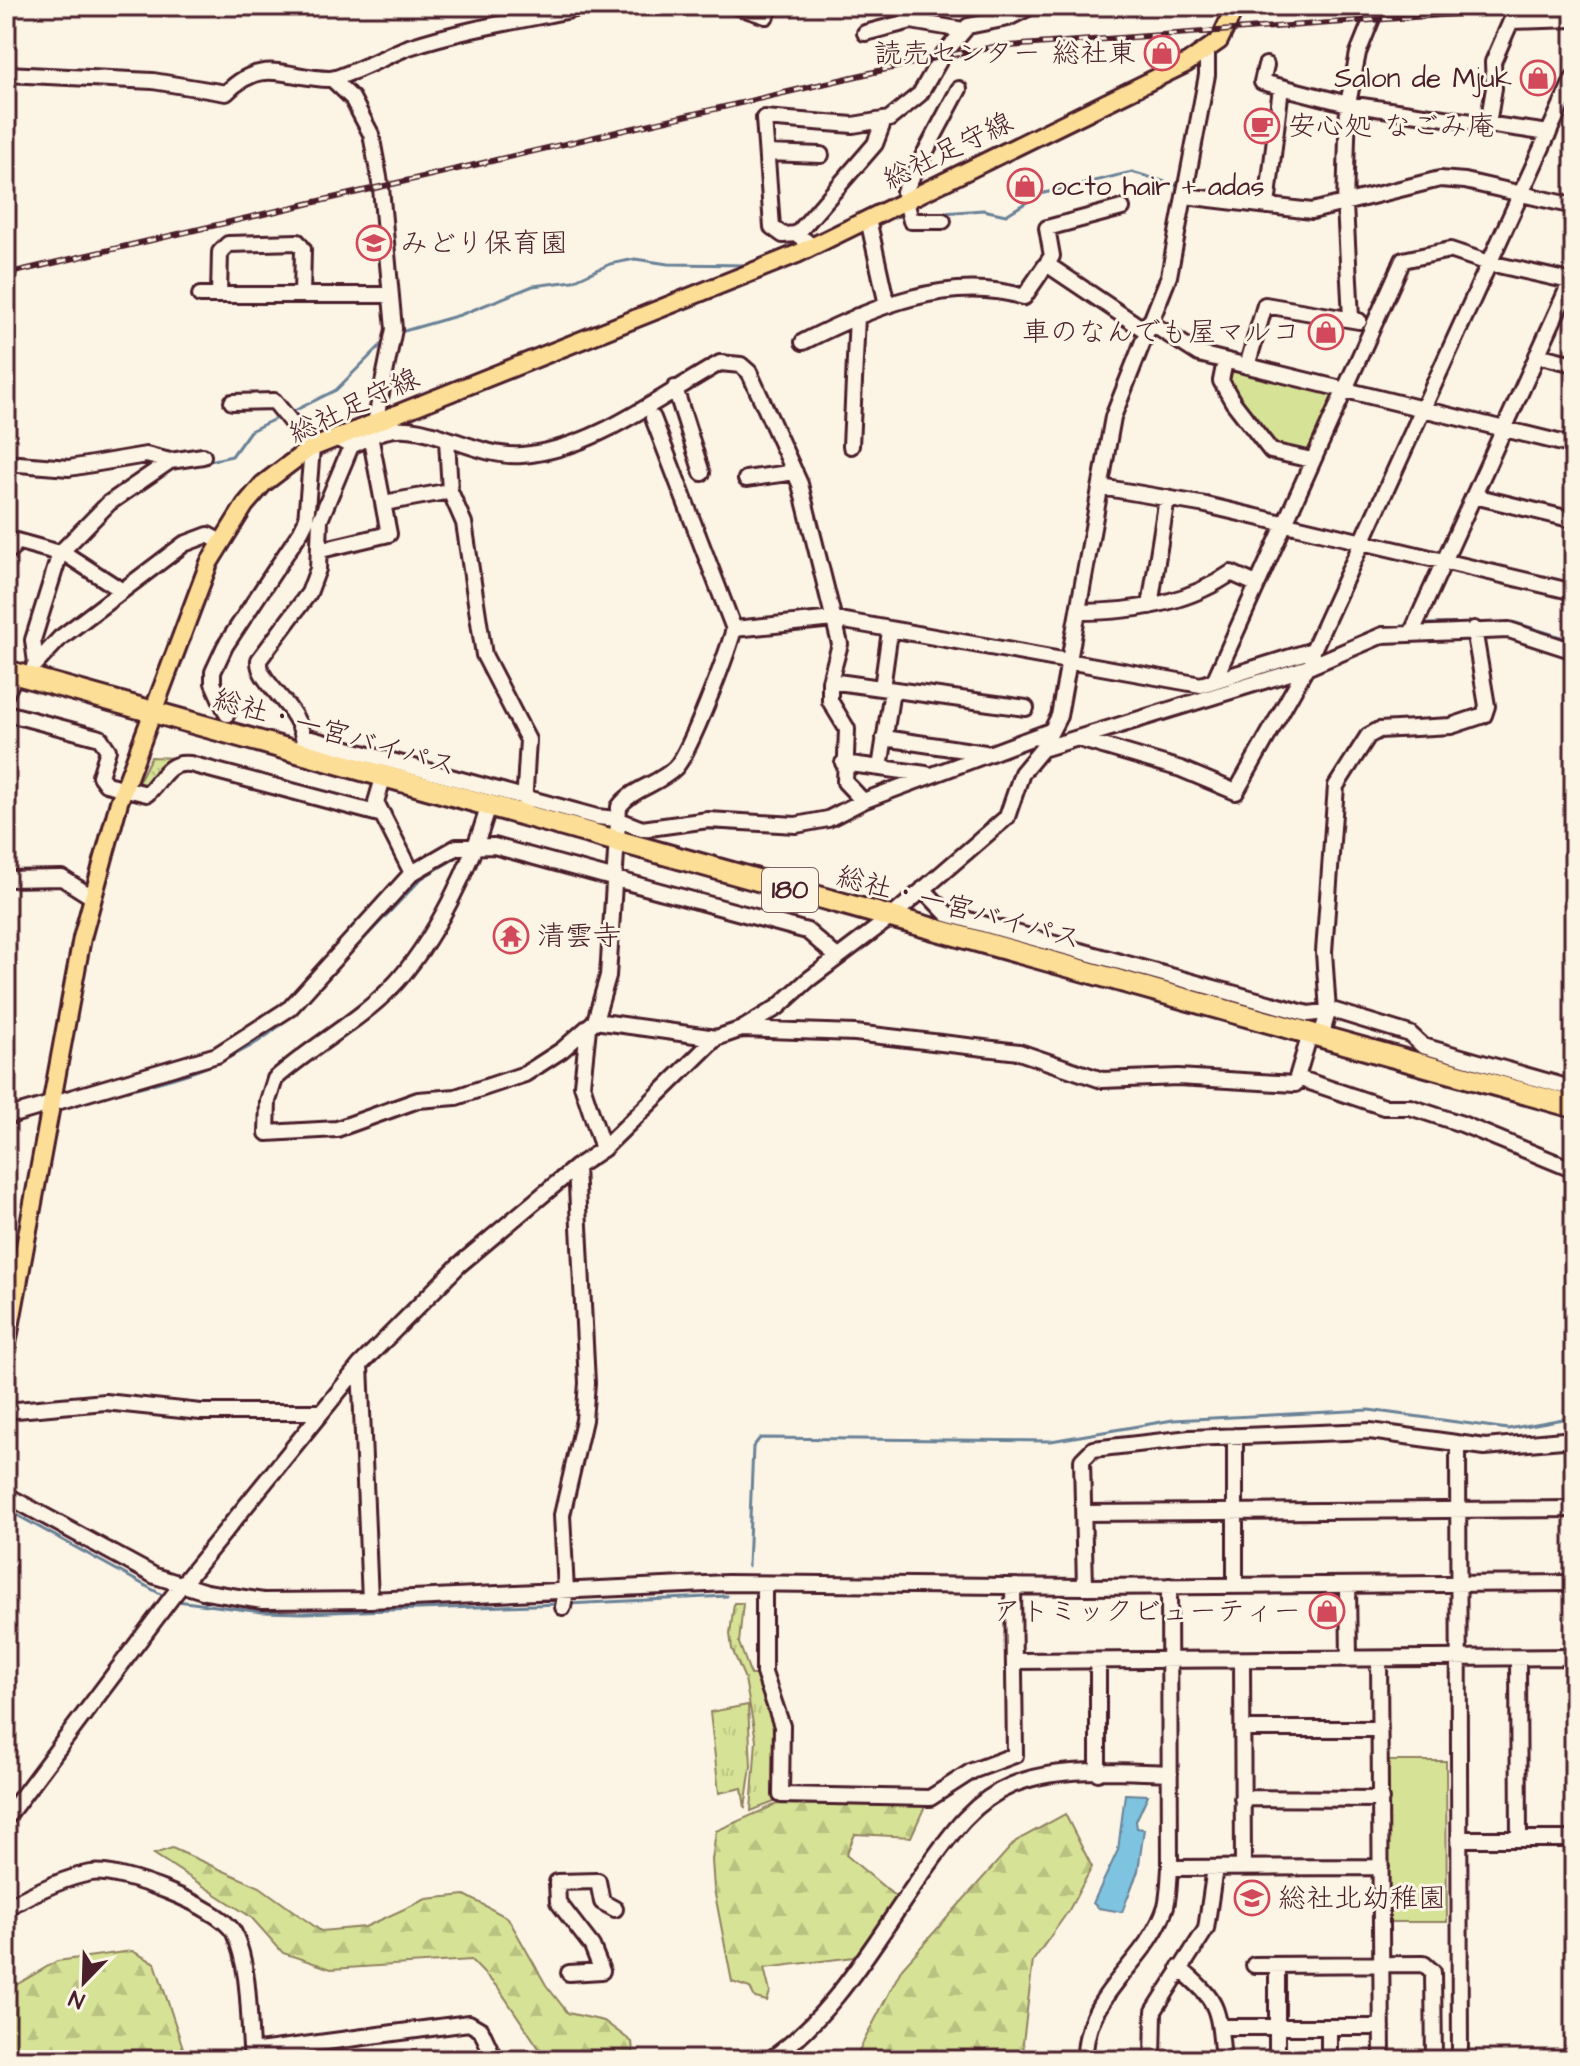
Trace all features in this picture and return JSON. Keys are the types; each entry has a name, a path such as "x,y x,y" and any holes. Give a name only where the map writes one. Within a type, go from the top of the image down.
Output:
{"highway":[{"name":"総社・一宮バイパス","path":"22,671 152,711 304,745 384,775 489,805 524,805 616,842 1574,1107"}],"main road":[{"name":"総社足守線","path":"6,1349 92,897 124,788 209,563 263,484 312,448 343,442 812,246 868,219 1207,51 1219,41 1236,6"}],"street":[{"path":"6,74 100,77 226,93 240,79 272,70 332,79 412,46 590,6"},
{"path":"736,6 766,16 772,6"},
{"path":"865,33 911,21 963,30 1008,18 1032,6"},
{"path":"1351,318 1345,205 1348,104 1358,53 1377,6"},
{"path":"1488,124 1494,88 1493,62 1511,21 1574,19"},
{"path":"812,246 797,234 783,235 772,227 764,118 853,125 884,120 905,109 920,94 942,56 963,30"},
{"path":"6,1818 174,1595 320,1412 360,1365 459,1265 576,1167 603,1149 716,1038 742,1029 778,1007 837,957 890,918 1007,817 1022,773 1046,741 1059,716 1113,417 1169,276 1207,75 1207,51"},
{"path":"1266,65 1262,82 1348,104 1549,133"},
{"path":"1079,739 1181,769 1236,792 1311,659 1574,77"},
{"path":"321,550 389,534 371,428 393,345 394,329 381,188 371,134 352,98 332,79"},
{"path":"1267,206 1281,87"},
{"path":"943,221 911,221 904,192 959,89"},
{"path":"797,234 875,144 884,120"},
{"path":"767,153 821,155"},
{"path":"1185,196 1312,211 1440,179 1523,190 1574,206"},
{"path":"803,342 887,305 963,287 996,289 1024,297 1052,256 1047,228 1122,208"},
{"path":"868,219 887,305"},
{"path":"219,295 220,252 228,244 298,242 303,249 302,295"},
{"path":"1214,681 1403,260 1450,250 1489,263 1573,282 1503,428 1414,627"},
{"path":"1048,265 1148,327 1199,354 1574,446"},
{"path":"200,295 391,295"},
{"path":"1247,366 1265,305 1351,318 1372,326"},
{"path":"851,446 857,316"},
{"path":"1537,355 1574,364"},
{"path":"1225,361 1221,381 1233,402 1271,451 1312,460"},
{"path":"371,428 410,428 491,454 519,456 570,448 720,363 741,365 749,372 795,472 840,644 830,681 830,701 847,729 843,763 845,782 863,801"},
{"path":"675,388 702,473"},
{"path":"227,714 213,683 213,672 225,646 306,521 312,448 274,401 232,402"},
{"path":"603,1149 582,1085 592,1024 608,976 619,807 625,797 650,786 678,766 725,659 734,629 653,418"},
{"path":"447,440 450,491 464,523 484,655 528,740 524,805"},
{"path":"343,442 320,520 321,550 309,593 259,660 258,670 288,703 304,745 524,805 617,819 642,829 708,820 796,825 828,819 863,801 985,753 1046,741 1079,739 1414,627 1522,632 1574,651"},
{"path":"6,463 69,468 146,455 170,461 203,456"},
{"path":"22,671 60,556 109,503 170,461"},
{"path":"746,479 795,472"},
{"path":"1101,487 1167,498 1574,592"},
{"path":"384,503 450,491"},
{"path":"1474,496 1574,520"},
{"path":"1150,606 1167,498"},
{"path":"6,694 22,671 60,638 194,537 208,535 221,542"},
{"path":"11,545 60,556 121,590"},
{"path":"1078,612 1126,612 1150,606 1213,586 1231,573 1256,584"},
{"path":"734,629 834,619 1201,685 1311,659"},
{"path":"742,1029 855,1033 1019,1052 1037,1055 1102,1080 1178,1077 1295,1084 1328,1012 1324,952 1336,786 1368,736 1379,730 1451,726 1484,715 1487,706 1474,629"},
{"path":"880,768 890,631"},
{"path":"830,681 1026,708"},
{"path":"6,713 100,738 108,750 101,780 124,788 147,794 164,771 182,763 383,815"},
{"path":"884,738 985,753"},
{"path":"843,763 929,775"},
{"path":"384,775 376,802 412,873"},
{"path":"489,805 475,846 436,932 391,987 275,1079 268,1101 267,1133 337,1129 418,1100 456,1097 525,1074 592,1024 716,1038"},
{"path":"6,1117 217,1055 250,1036 290,1008 412,873 457,847 494,846 614,882 807,931 837,957"},
{"path":"6,879 62,878 92,897"},
{"path":"923,889 947,914 1308,1014 1335,1011 1410,1034 1423,1046 1574,1089"},
{"path":"1298,1078 1384,1107 1410,1107 1462,1124 1574,1170"},
{"path":"564,1599 562,1515 584,1420 587,1383 576,1167"},
{"path":"360,1365 370,1600"},
{"path":"6,1411 105,1402 201,1412 320,1412"},
{"path":"1085,1587 1082,1460 1093,1449 1160,1440 1370,1431 1485,1447 1574,1439"},
{"path":"1235,1436 1235,1586"},
{"path":"1458,1444 1460,2060"},
{"path":"6,1495 127,1563 174,1595 263,1601 564,1599 727,1583 1013,1587 1574,1583"},
{"path":"1084,1513 1574,1509"},
{"path":"764,1584 764,1673 782,1726 781,1795 930,1798 972,1771 1015,1755 1013,1587"},
{"path":"1348,1585 1349,1659"},
{"path":"1085,2060 1086,2042 1096,2008 1158,1923 1165,1907 1170,1868 1169,1586"},
{"path":"1015,1661 1574,1657 1574,1699"},
{"path":"1518,1658 1519,1838"},
{"path":"1379,1659 1382,2060"},
{"path":"1242,1660 1243,1867"},
{"path":"1098,1661 1098,1773"},
{"path":"1242,1729 1380,1729"},
{"path":"769,2060 818,2019 971,1810 1013,1784 1043,1776 1170,1773"},
{"path":"1242,1798 1381,1799"},
{"path":"1459,1839 1574,1839"},
{"path":"1170,1868 1381,1867"},
{"path":"1153,2060 1154,2011 1206,1929 1215,1868"},
{"path":"6,1908 67,1880 93,1873 132,1879 208,1910 228,1923 235,1936 243,1967 251,2056 469,2023 481,2030 495,2060"},
{"path":"569,1973 602,1971 592,1946 558,1902 557,1882 598,1881 602,1902 615,1909"},
{"path":"1254,1965 1424,1964 1433,1972 1434,2060"},
{"path":"1277,1965 1277,2060"},
{"path":"1179,1968 1209,1993 1220,2027 1223,2060"},
{"path":"1220,2027 1382,2027"},
{"path":"1329,2027 1329,2060"}],"green space":[{"path":"1231,367 1330,392 1332,397 1307,453 1272,446 1225,382"},
{"path":"151,757 175,758 149,788 137,785"},
{"path":"734,1603 743,1603 739,1643 751,1675 759,1675 775,1728 774,1802 751,1811 756,1740 745,1679 732,1649 730,1634"},
{"path":"748,1705 751,1766 745,1808 742,1788 719,1793 710,1712"},
{"path":"1386,1761 1446,1761 1447,1922 1386,1922"},
{"path":"777,1804 925,1806 911,1837 855,1834 846,1855 897,1898 854,1957 764,1968 770,1992 767,2001 755,1998 750,1988 732,1982 714,1889 712,1860 716,1831"},
{"path":"1065,1814 1092,1867 1069,1910 1033,1961 1023,2043 1026,2060 854,2060 902,1968 1016,1841"},
{"path":"172,1848 260,1887 321,1931 365,1927 426,1899 465,1895 508,1918 546,1985 568,2013 604,2021 632,2042 634,2060 547,2060 499,1989 471,1960 331,1969 283,1953 251,1917 154,1854"},
{"path":"132,1951 155,1963 187,2060 6,2060 6,1991 57,1961"}],"water":[{"path":"1125,1794 1148,1795 1136,1821 1137,1828 1144,1829 1138,1871 1122,1912 1098,1908 1093,1903 1118,1850"}],"waterway":[{"path":"930,214 983,210 1006,215 1040,194 1132,172 1182,187"},
{"path":"1445,173 1461,174"},
{"path":"1379,187 1433,174"},
{"path":"1190,189 1226,194"},
{"path":"890,217 906,216"},
{"path":"763,259 796,243 799,246"},
{"path":"397,333 460,315 533,286 573,281 610,264 635,259 668,264 749,265"},
{"path":"290,413 336,390 387,339"},
{"path":"196,464 232,456 250,431 279,417"},
{"path":"1421,624 1516,623 1574,641"},
{"path":"1319,654 1370,631 1409,625"},
{"path":"1212,689 1293,664"},
{"path":"839,821 895,796"},
{"path":"801,831 829,826"},
{"path":"707,829 774,831"},
{"path":"318,987 422,878 461,855"},
{"path":"106,1095 180,1076 228,1058 272,1032 291,1015"},
{"path":"748,1566 753,1447 760,1438 1051,1441 1173,1420 1369,1410 1508,1429 1574,1417"},
{"path":"6,1509 166,1597"},
{"path":"567,1604 727,1596"},
{"path":"177,1601 262,1612 304,1613 560,1604"}],"railway":[{"path":"6,274 930,59 994,47 1567,6"}],"place":[{"name":"読売センター 総社東","path":"1162,53"},
{"name":"Salon de Mjuk","path":"1538,78"},
{"name":"安心処 なごみ庵","path":"1262,126"},
{"name":"octo hair + adas","path":"1025,186"},
{"name":"みどり保育園","path":"374,243"},
{"name":"車のなんでも屋マルコ","path":"1326,332"},
{"name":"清雲寺","path":"511,936"},
{"name":"アトミックビューティー","path":"1327,1611"},
{"name":"総社北幼稚園","path":"1252,1898"}]}
